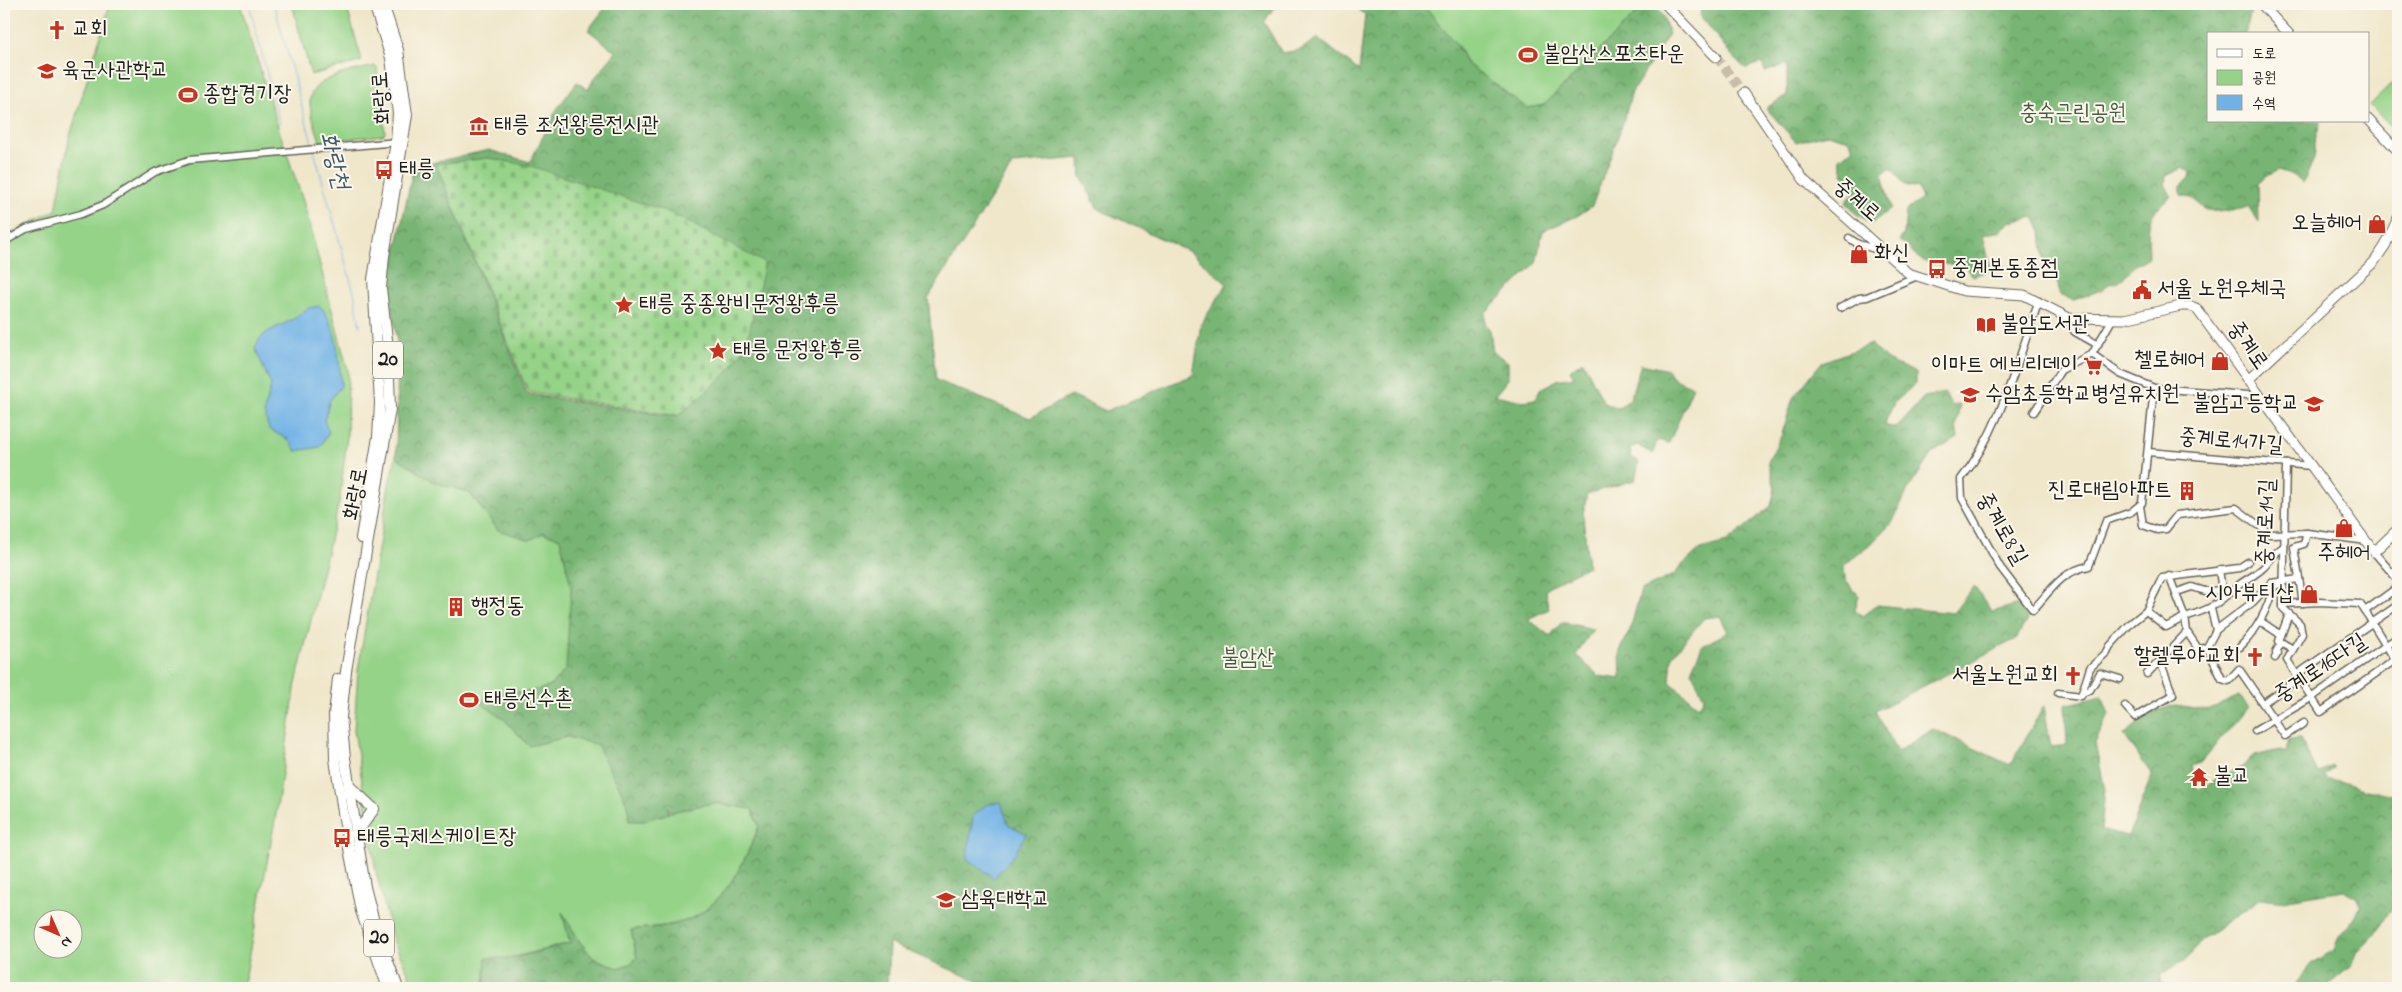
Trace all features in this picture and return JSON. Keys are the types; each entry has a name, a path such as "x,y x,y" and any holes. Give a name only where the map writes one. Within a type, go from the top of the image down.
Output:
{"main road":[{"name":"화랑로","path":"351,836 349,788 341,717 346,670 390,409 388,348 381,288 399,142 398,113 391,58 374,4"},
{"name":"화랑로","path":"383,4 398,50 407,115 399,142 373,279 380,403 378,437 334,714 336,759 351,836 361,911 388,988"},
{"path":"336,759 342,791 346,792 349,788 374,809 351,836"},
{"name":"20","path":"351,836 353,855 360,862 370,908 398,988"},
{"path":"384,950 405,988"}],"street":[{"path":"1665,4 1716,57"},
{"path":"2261,4 2287,32"},
{"name":"중계로","path":"1744,93 1804,180 1883,252 1915,277 1964,290 2024,295 2069,318 2112,320 2190,306 2198,311 2374,552"},
{"path":"2370,121 2398,151"},
{"path":"4,242 26,229 96,208 155,172 190,160 399,142"},
{"path":"2248,380 2374,262 2385,246 2398,218"},
{"path":"1848,238 1858,244 1883,252"},
{"path":"1840,308 1860,298 1867,297 1915,277"},
{"name":"중계로8길","path":"2039,301 1996,418 1972,464 1961,479 1962,498 2000,566 2033,610 2060,579 2077,568 2089,566 2106,521 2131,512 2140,506"},
{"name":"중계로","path":"2061,315 2075,332 2098,345"},
{"path":"2034,412 2061,370 2092,354 2112,320"},
{"path":"2092,354 2120,374 2154,388 2260,396"},
{"path":"2154,388 2145,492 2140,506 2143,525 2156,530 2166,529 2177,515 2236,508 2270,534 2283,532 2367,540"},
{"name":"중계로14가길","path":"2148,452 2312,466"},
{"name":"중계로14길","path":"2283,606 2283,532 2286,464"},
{"path":"2398,529 2374,552 2398,580"},
{"path":"2303,603 2294,547 2304,544 2307,534"},
{"path":"2146,610 2166,626 2185,617 2211,609 2250,579 2283,547"},
{"path":"2082,693 2090,668 2107,652 2110,646 2131,623 2146,610 2162,578 2239,568 2248,562"},
{"path":"2219,570 2222,590"},
{"path":"2169,576 2185,617 2187,632 2199,650 2207,647 2216,630 2253,602 2271,583 2283,582"},
{"name":"중계로14길","path":"2283,582 2299,579"},
{"path":"2240,647 2260,621 2270,602 2274,587 2283,582"},
{"path":"2176,592 2192,587 2205,591 2234,590"},
{"path":"2364,611 2398,587"},
{"path":"2270,602 2283,606 2303,603 2360,604 2395,660 2320,712 2287,660 2302,634 2300,624 2283,606"},
{"path":"2263,703 2398,605"},
{"path":"2211,609 2216,630"},
{"path":"2276,658 2278,653 2276,652 2281,643 2279,641 2289,614"},
{"path":"2260,621 2281,635"},
{"path":"2147,674 2187,632"},
{"name":"중계로16다길","path":"2255,731 2275,721 2311,698 2398,637"},
{"path":"2281,643 2293,649"},
{"path":"2207,647 2222,679 2228,681 2240,669 2275,721"},
{"path":"2125,706 2135,718 2174,695 2160,661"},
{"path":"2058,693 2081,696 2082,693 2090,690 2100,673 2120,679"},
{"name":"중계로16다길","path":"2275,721 2285,736 2304,723"}],"green space":[{"path":"110,4 240,4 304,204 348,371 347,437 340,498 296,683 275,820 245,980 241,988 4,988 4,237 56,210 69,139"},
{"path":"292,4 346,4 362,61 311,75"},
{"name":"불암산","path":"608,4 1277,4 1264,22 1282,53 1300,50 1318,38 1359,71 1365,15 1353,4 1423,4 1459,48 1466,63 1527,108 1544,105 1646,4 1654,4 1663,16 1669,34 1632,92 1623,123 1592,206 1577,216 1543,231 1536,263 1485,313 1485,323 1490,330 1493,352 1508,362 1508,379 1495,395 1522,401 1536,399 1540,389 1557,380 1574,377 1570,370 1583,361 1604,403 1619,408 1630,399 1641,364 1668,370 1675,379 1693,387 1669,443 1657,440 1653,454 1637,445 1630,448 1631,457 1639,462 1635,480 1587,494 1583,514 1588,566 1551,585 1545,591 1549,609 1528,619 1550,636 1562,622 1593,629 1576,655 1599,676 1621,679 1620,651 1630,630 1641,590 1676,574 1678,569 1700,549 1727,542 1771,506 1775,488 1768,462 1782,434 1793,398 1822,362 1871,344 1887,360 1916,373 1916,383 1894,403 1884,425 1896,428 1924,397 1945,393 1952,406 1960,404 1956,426 1958,438 1932,453 1908,490 1892,523 1870,545 1844,565 1845,579 1859,596 1855,609 1862,616 1877,605 1953,613 1974,586 1992,612 2022,603 2027,620 2016,639 1875,711 1897,752 1933,729 2010,765 2044,706 2051,747 2067,745 2065,705 2102,696 2109,714 2095,743 2105,790 2101,830 2128,836 2152,775 2124,735 2147,714 2175,705 2208,710 2239,696 2249,707 2200,763 2192,766 2196,788 2205,787 2220,776 2241,768 2254,756 2280,750 2286,753 2289,739 2300,739 2318,772 2333,766 2334,769 2324,775 2328,780 2390,794 2398,798 2398,905 2391,910 2376,933 2357,952 2352,965 2325,988 2292,988 2313,963 2334,950 2339,936 2353,920 2361,906 2358,898 2343,890 2276,901 2260,899 2202,940 2187,959 2161,974 2160,983 2170,987 2183,988 2049,988 2044,985 2033,984 2030,988 970,988 977,981 889,943 887,988 473,988 484,985 486,958 515,958 570,943 562,912 580,942 593,958 618,968 630,964 637,958 631,930 679,923 699,914 711,905 722,894 740,868 759,826 752,809 713,803 671,812 667,807 669,813 644,821 629,821 626,801 598,745 567,737 529,746 503,718 479,702 494,692 527,692 549,687 566,669 571,587 560,538 543,533 530,540 498,530 470,493 434,482 396,457 398,348 391,299 392,268 413,170 435,162 489,150 530,162 557,109 577,82 588,90 593,80 616,52 588,30","holes":["489,158 746,346 726,374 677,417 527,394 436,164","1080,158 1081,177 1098,209 1190,252 1227,284 1201,324 1193,375 1106,411 1072,395 1030,418 936,380 928,298 1013,164","1720,616 1728,632 1702,646 1691,671 1704,697 1699,707 1670,682 1672,656 1704,618"]},
{"name":"불암산스포츠타운","path":"1423,4 1646,4 1544,105 1527,108 1466,63 1459,48"},
{"name":"충숙근린공원","path":"1702,4 2244,4 2251,12 2246,32 2207,32 2207,122 2321,122 2314,143 2314,159 2303,183 2290,174 2278,170 2258,182 2259,223 2248,206 2226,211 2215,211 2205,208 2191,198 2181,195 2181,185 2189,178 2190,172 2183,168 2166,176 2165,184 2171,196 2156,209 2152,216 2148,237 2149,257 2135,265 2119,282 2109,284 2101,290 2074,300 2061,296 2052,264 2044,260 2041,231 2034,217 2010,222 2000,231 1983,235 1991,270 1973,276 1963,264 1930,263 1920,259 1899,241 1904,234 1906,211 1922,199 1918,188 1905,185 1891,167 1882,174 1891,208 1871,224 1855,213 1846,202 1856,191 1844,176 1839,158 1853,150 1850,140 1827,134 1796,142 1766,108 1787,95 1787,64 1765,72 1762,63 1745,68 1700,16"},
{"path":"377,67 385,133 383,135 320,142 310,104 311,95 316,87 324,81 345,73"},
{"path":"2398,78 2398,134 2370,105"},
{"name":"태릉 중종왕비문정왕후릉","path":"489,158 531,166 671,213 765,263 746,346 726,374 678,416 528,392 436,164"},
{"name":"태릉선수촌","path":"396,457 470,493 498,530 543,533 560,537 638,819 671,812 711,797 752,809 759,826 740,868 722,894 699,914 685,921 665,926 631,930 637,958 630,964 618,968 593,958 580,942 563,914 570,943 486,964 484,985 473,988 415,988 393,940 376,872 354,730 358,670 390,479"}],"water":[{"path":"320,306 331,323 334,333 341,386 330,400 324,421 329,432 320,447 296,451 289,440 269,429 264,412 271,385 255,348 261,337 271,330 294,319 308,308"},
{"path":"1001,802 1008,824 1026,834 1014,855 994,878 967,859 973,816 986,805"}],"waterway":[{"path":"249,4 280,124"},
{"name":"화랑천","path":"274,4 313,147"},
{"name":"화랑천","path":"314,151 355,296 360,327"}],"tunnel":[{"path":"1716,57 1744,93"}],"place":[{"name":"교회","path":"57,30"},
{"name":"불암산스포츠타운","path":"1528,55"},
{"name":"육군사관학교","path":"47,71"},
{"name":"종합경기장","path":"188,95"},
{"name":"태릉 조선왕릉전시관","path":"479,126"},
{"name":"태릉","path":"384,170"},
{"name":"오늘헤어","path":"2377,224"},
{"name":"화신","path":"1859,254"},
{"name":"중계본동종점","path":"1937,269"},
{"name":"서울 노원우체국","path":"2142,290"},
{"name":"태릉 중종왕비문정왕후릉","path":"624,305"},
{"name":"불암도서관","path":"1986,325"},
{"name":"태릉 문정왕후릉","path":"718,351"},
{"name":"첼로헤어","path":"2220,361"},
{"name":"이마트 에브리데이","path":"2093,366"},
{"name":"수암초등학교병설유치원","path":"1970,395"},
{"name":"불암고등학교","path":"2314,404"},
{"name":"진로대림아파트","path":"2187,491"},
{"name":"주헤어","path":"2344,528"},
{"name":"시아뷰티샵","path":"2309,594"},
{"name":"행정동","path":"456,607"},
{"name":"할렐루야교회","path":"2255,657"},
{"name":"서울노원교회","path":"2073,676"},
{"name":"태릉선수촌","path":"469,700"},
{"name":"불교","path":"2199,777"},
{"name":"태릉국제스케이트장","path":"342,838"},
{"name":"삼육대학교","path":"946,900"}]}
